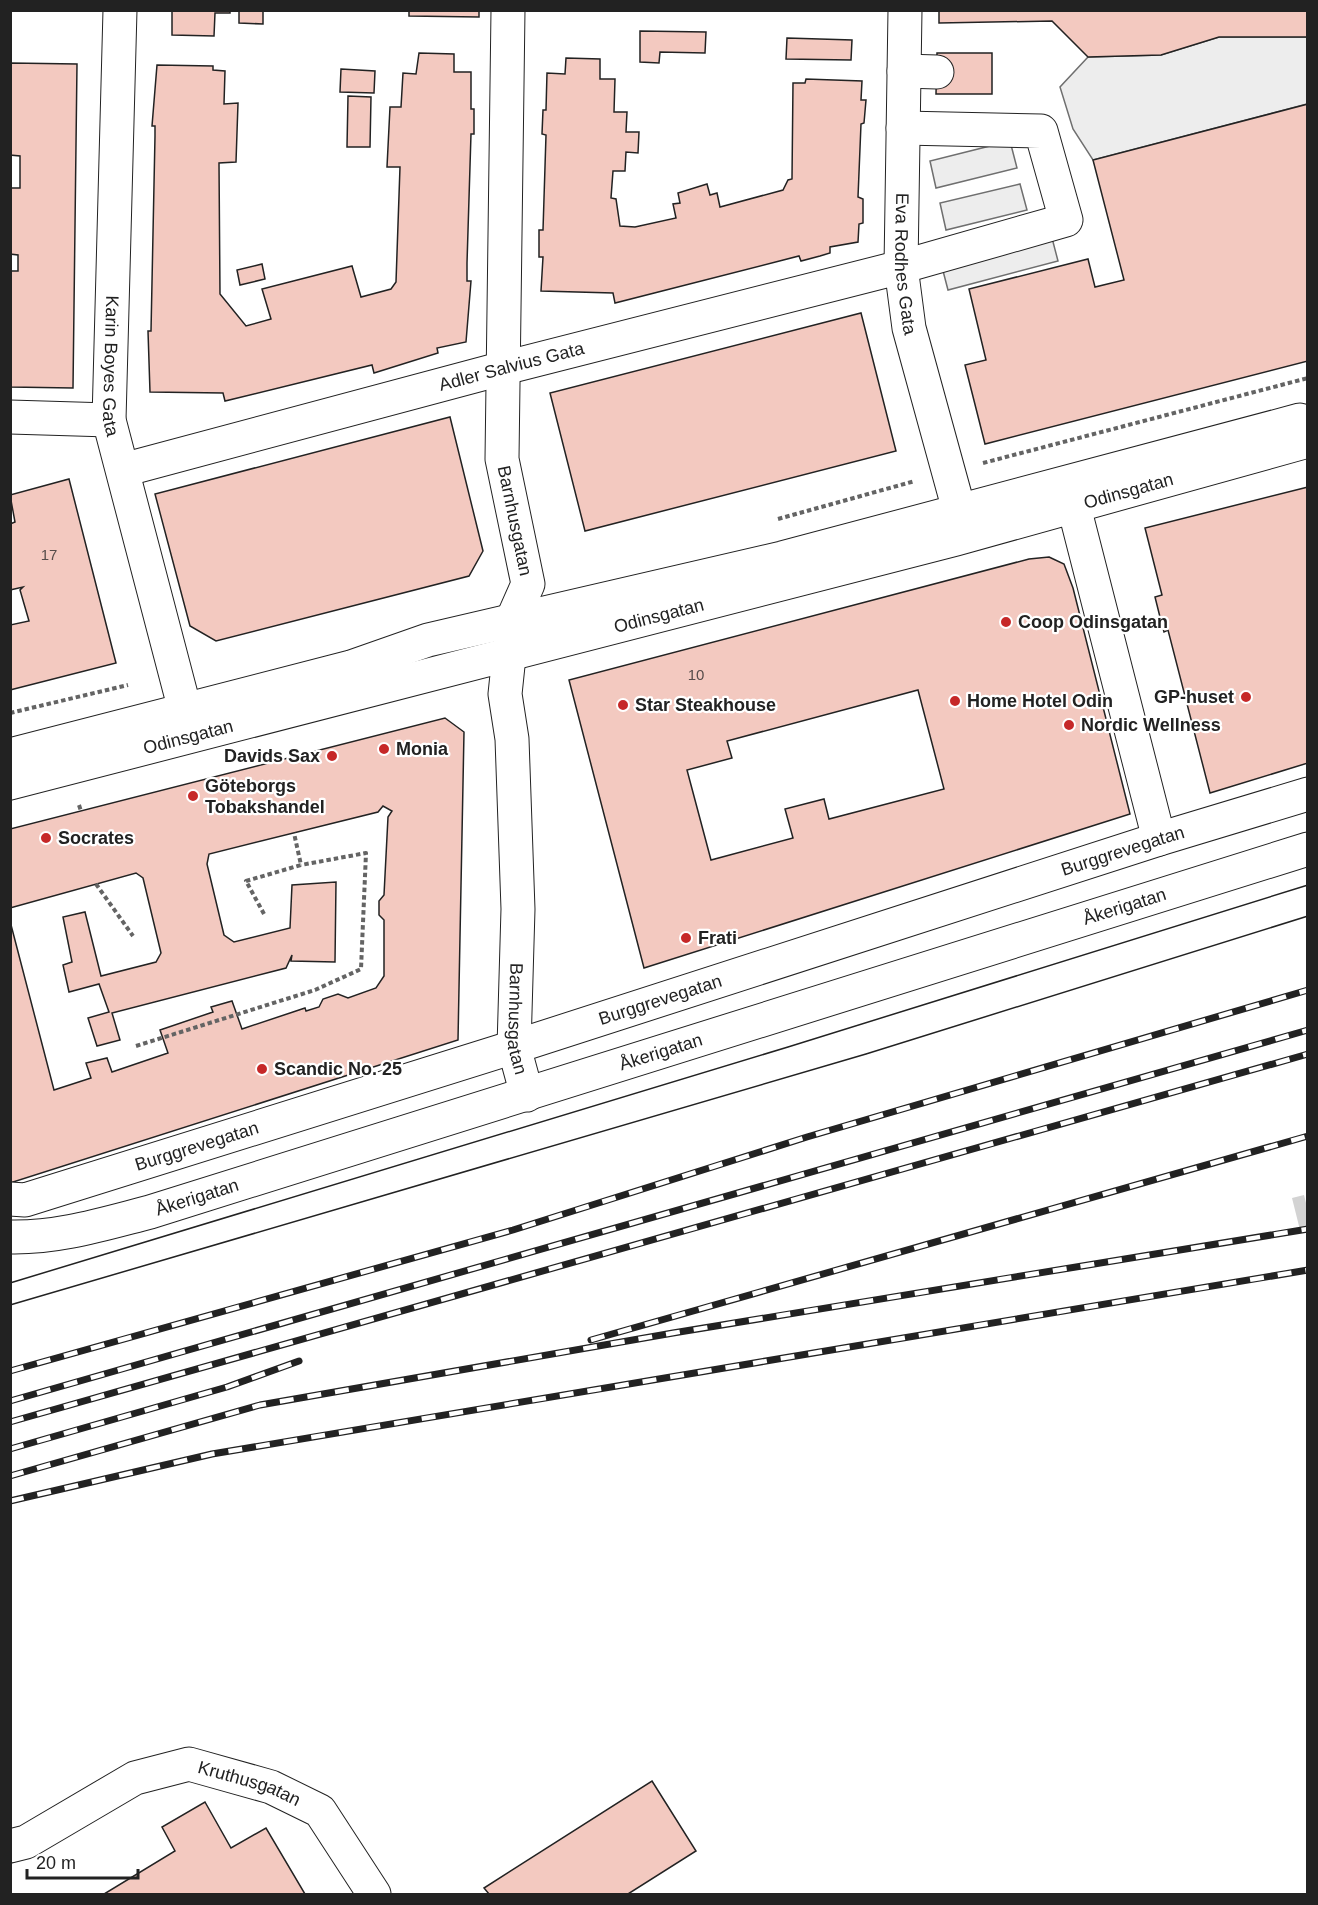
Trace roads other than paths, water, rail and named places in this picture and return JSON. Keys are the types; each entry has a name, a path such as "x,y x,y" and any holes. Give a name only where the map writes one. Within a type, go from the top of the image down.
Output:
{"street":[{"name":"Karin Boyes Gata","path":"120,10 109,420 186,710"},
{"name":"Barnhusgatan","path":"508,10 502,459 528,584 513,618 507,655 505,694 512,739 518,909 514,1047 527,1095"},
{"name":"Eva Rodhes Gata","path":"905,10 901,267 909,328 959,510"},
{"path":"904,71 937,72"},
{"name":"Adler Salvius Gata","path":"123,470 504,368 901,267 1066,220 1041,132 903,128"},
{"path":"10,417 109,420"},
{"name":"Odinsgatan","path":"10,755 351,667 428,640 513,618 782,558 1308,418"},
{"name":"Odinsgatan","path":"10,783 1074,507 1308,441"},
{"path":"1074,507 1159,838"},
{"name":"Burggrevegatan","path":"10,1199 25,1200 514,1047 1159,838 1308,794"},
{"name":"Åkerigatan","path":"10,1237 51,1236 75,1232 150,1212 1308,849"},
{"name":"Kruthusgatan","path":"18,1844 135,1778 189,1764 271,1788 320,1811 374,1894"}],"tunnel":[{"path":"1296,1214 1308,1211"}],"tram line":[{"path":"10,1283 788,1047 1308,885"},
{"path":"10,1305 866,1054 1308,916"}],"railway":[{"path":"10,1371 513,1230 807,1137 1308,990"},
{"path":"10,1401 1308,1030"},
{"path":"10,1422 1308,1054"},
{"path":"591,1340 1308,1136"},
{"path":"10,1476 260,1405 673,1333 1308,1229"},
{"path":"10,1501 212,1454 1308,1270"},
{"path":"10,1449 227,1387 299,1361"}],"place":[{"name":"Coop Odinsgatan","path":"1006,622"},
{"name":"GP-huset","path":"1246,697"},
{"name":"Home Hotel Odin","path":"955,701"},
{"name":"Star Steakhouse","path":"623,705"},
{"name":"Nordic Wellness","path":"1069,725"},
{"name":"Monia","path":"384,749"},
{"name":"Davids Sax","path":"332,756"},
{"name":"Göteborgs Tobakshandel","path":"193,796"},
{"name":"Socrates","path":"46,838"},
{"name":"Frati","path":"686,938"},
{"name":"Scandic No. 25","path":"262,1069"}]}
